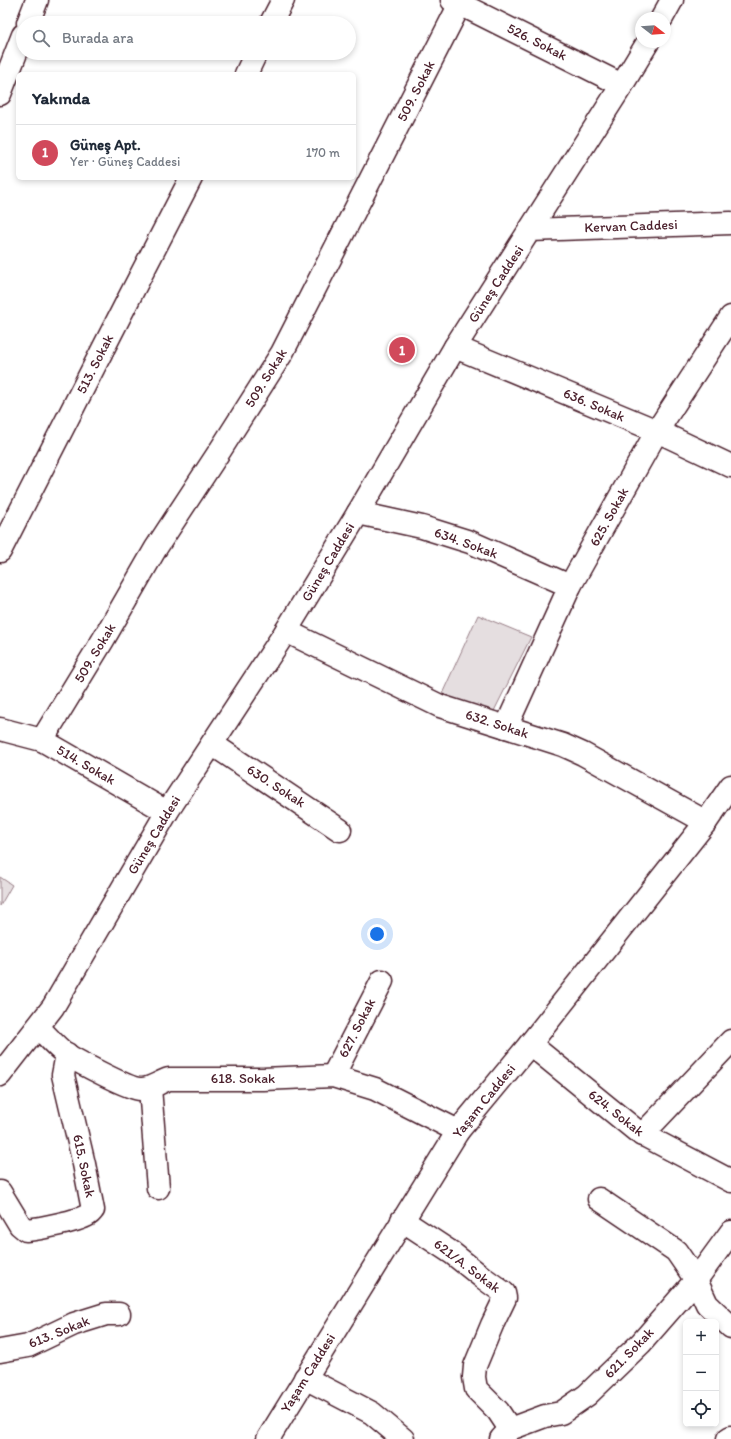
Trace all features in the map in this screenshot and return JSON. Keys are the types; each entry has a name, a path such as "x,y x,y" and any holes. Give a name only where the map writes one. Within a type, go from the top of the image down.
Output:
{"street":[{"path":"31,16 37,0"},
{"path":"274,16 282,0"},
{"path":"665,12 672,0"},
{"name":"526. Sokak","path":"458,1 622,85"},
{"name":"509. Sokak","path":"42,740 103,640 156,548 282,353 458,1"},
{"name":"Güneş Caddesi","path":"0,1075 53,1007 167,812 286,631 456,347 644,48"},
{"path":"0,94 16,53"},
{"path":"247,72 253,60"},
{"name":"513. Sokak","path":"0,551 113,328 191,180"},
{"name":"Kervan Caddesi","path":"530,230 731,223"},
{"name":"625. Sokak","path":"506,727 570,586 657,431 731,317"},
{"name":"636. Sokak","path":"456,347 657,431 731,466"},
{"name":"634. Sokak","path":"358,513 422,527 470,542 570,586"},
{"name":"632. Sokak","path":"286,631 440,706 563,745 706,822"},
{"name":"514. Sokak","path":"0,729 42,740 167,812"},
{"name":"630. Sokak","path":"212,744 340,830"},
{"name":"Yaşam Caddesi","path":"268,1439 458,1131 530,1044 706,822 731,786"},
{"name":"627. Sokak","path":"333,1076 382,980"},
{"name":"618. Sokak","path":"38,1027 67,1054 122,1084 139,1090 150,1088 159,1082 169,1079 263,1079 333,1076 374,1089 458,1131"},
{"path":"642,1134 731,1041"},
{"name":"624. Sokak","path":"530,1044 642,1134 731,1181"},
{"name":"615. Sokak","path":"0,1192 20,1225 26,1230 57,1225 89,1215 93,1210 63,1075 67,1054"},
{"path":"150,1088 158,1188"},
{"path":"599,1199 676,1251 696,1280 707,1304 731,1327"},
{"name":"621/A. Sokak","path":"402,1220 452,1253 504,1293 505,1298 475,1366 474,1377 476,1389 498,1411 505,1434"},
{"name":"621. Sokak","path":"505,1434 545,1416 561,1413 587,1395 641,1343 696,1280 731,1232"},
{"name":"613. Sokak","path":"0,1351 28,1346 74,1324 106,1314 119,1314"},
{"path":"305,1378 372,1413 403,1439"}],"shaded area":[{"path":"478,615 531,637 493,713 442,694"},
{"path":"0,877 12,885 0,906"}],"place":[{"name":"Güneş Apt.","path":"402,350"}]}
